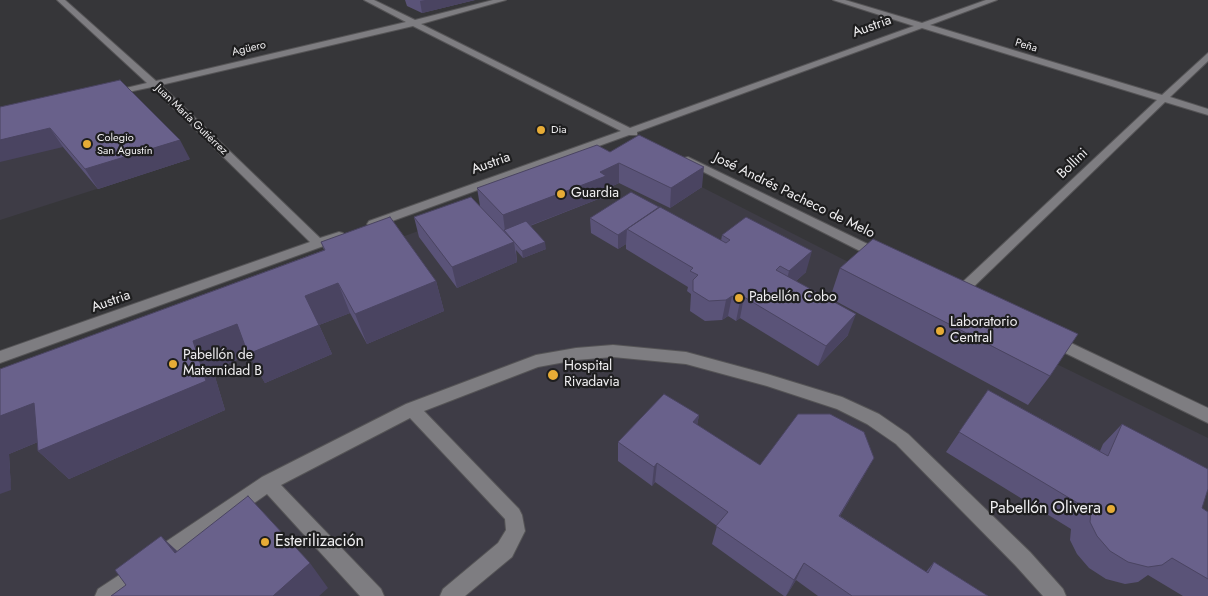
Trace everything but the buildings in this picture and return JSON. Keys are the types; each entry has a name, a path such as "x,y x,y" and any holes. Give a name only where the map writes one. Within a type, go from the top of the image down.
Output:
{"street":[{"name":"Juan María Gutiérrez","path":"61,0 154,84 319,244"},
{"path":"368,0 643,137"},
{"name":"Agüero","path":"106,95 414,23 502,0"},
{"name":"Peña","path":"837,0 1208,112"},
{"name":"Austria","path":"365,227 993,0"},
{"name":"Bollini","path":"958,294 1208,56"},
{"name":"José Andrés Pacheco de Melo","path":"674,153 887,259"},
{"name":"Austria","path":"0,357 346,234"},
{"path":"1039,334 1208,416"},
{"path":"105,596 268,483 412,409 536,361 576,354 613,352 686,358 767,380 842,404 873,419 902,439 1023,558 1056,596"},
{"path":"412,409 513,515 516,531 505,550 450,596"},
{"path":"268,483 357,586 374,596"}],"shaded area":[{"name":"Colegio San Agustín","path":"130,98 190,159 0,220 0,129"},
{"name":"Hospital Rivadavia","path":"633,152 862,269 1208,438 1208,596 0,596 0,385"}],"place":[{"name":"Dia","path":"541,130"},
{"name":"Colegio San Agustín","path":"87,144"},
{"name":"Guardia","path":"561,194"},
{"name":"Pabellón Cobo","path":"739,298"},
{"name":"Laboratorio Central","path":"940,331"},
{"name":"Pabellón de Maternidad B","path":"173,364"},
{"name":"Hospital Rivadavia","path":"553,375"},
{"name":"Pabellón Olivera","path":"1111,509"},
{"name":"Esterilización","path":"265,542"}]}
